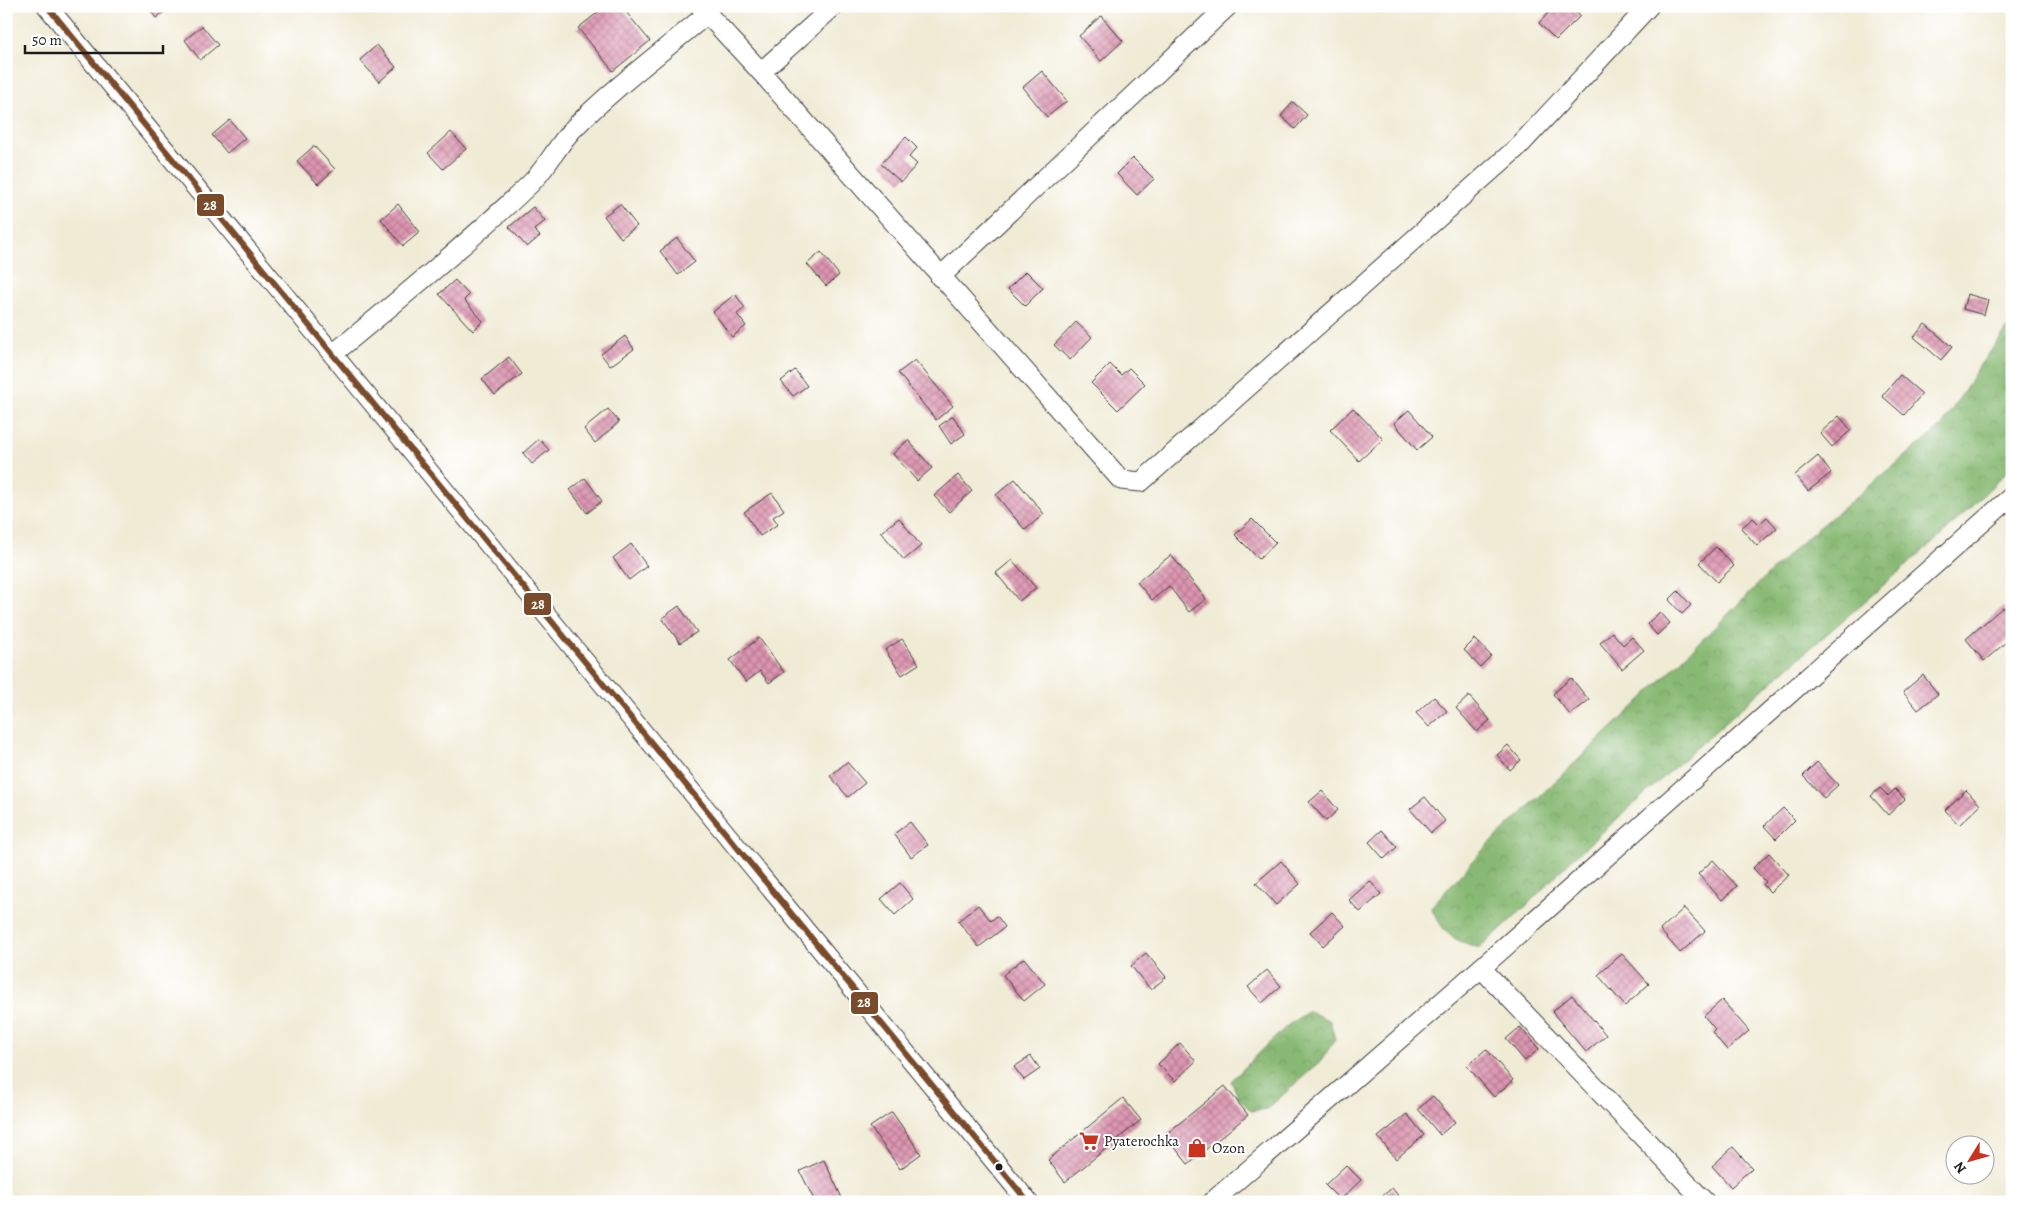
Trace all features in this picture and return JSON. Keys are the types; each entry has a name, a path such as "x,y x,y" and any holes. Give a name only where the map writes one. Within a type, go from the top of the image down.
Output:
{"street":[{"path":"47,6 1028,1202"},
{"path":"761,72 834,6"},
{"path":"940,277 1228,6"},
{"path":"332,354 428,276 532,182 571,132 704,10 1121,480 1141,482 1519,146 1649,6"},
{"path":"1212,1202 1481,968 2012,496"},
{"path":"1481,968 1705,1202"}],"green space":[{"path":"2012,323 2012,467 1946,531 1732,716 1570,861 1526,906 1480,948 1462,942 1450,935 1440,924 1431,907 1485,848 1633,708 1797,546 1942,426 1980,365"},
{"path":"1309,1011 1330,1021 1335,1039 1321,1061 1267,1109 1251,1111 1239,1098 1231,1081 1288,1025"}],"building":[{"path":"147,6 172,6 156,18"},
{"path":"606,6 621,6 650,41 613,71 578,28"},
{"path":"1555,6 1569,6 1580,16 1556,40 1539,23"},
{"path":"1101,16 1123,41 1101,61 1079,36"},
{"path":"202,26 218,45 200,60 185,40"},
{"path":"377,45 396,67 379,82 360,60"},
{"path":"1042,71 1067,101 1047,117 1023,87"},
{"path":"1293,102 1307,115 1295,129 1281,116"},
{"path":"230,120 245,138 227,153 212,135"},
{"path":"451,132 466,149 443,169 428,153"},
{"path":"906,137 917,148 909,157 917,164 901,182 881,164"},
{"path":"314,146 335,169 318,184 297,161"},
{"path":"1133,158 1154,179 1137,195 1117,174"},
{"path":"398,204 420,232 403,246 381,219"},
{"path":"620,204 637,226 621,238 604,216"},
{"path":"533,207 545,221 534,230 540,236 527,247 509,227"},
{"path":"677,238 695,262 678,275 660,251"},
{"path":"821,252 839,275 826,286 807,264"},
{"path":"1026,271 1043,288 1025,306 1008,289"},
{"path":"455,280 469,295 464,300 483,321 473,331 439,294"},
{"path":"735,294 745,308 737,314 746,326 732,337 713,312"},
{"path":"1967,294 1988,300 1984,315 1963,309"},
{"path":"1076,322 1092,337 1070,360 1054,345"},
{"path":"1925,324 1952,347 1941,360 1914,337"},
{"path":"625,336 634,349 610,366 601,354"},
{"path":"509,357 522,374 495,395 482,379"},
{"path":"915,360 953,406 936,420 898,373"},
{"path":"1110,364 1121,375 1129,368 1145,384 1118,410 1091,383"},
{"path":"795,370 807,386 793,396 781,381"},
{"path":"1900,375 1922,394 1904,415 1882,396"},
{"path":"1353,408 1383,439 1359,461 1330,430"},
{"path":"608,409 619,422 595,443 584,429"},
{"path":"1409,410 1432,437 1417,450 1394,423"},
{"path":"953,416 965,434 951,444 939,426"},
{"path":"1839,416 1851,430 1832,447 1820,433"},
{"path":"539,439 549,450 532,464 523,453"},
{"path":"908,440 932,468 917,481 893,454"},
{"path":"1818,456 1831,473 1808,491 1795,475"},
{"path":"958,475 972,491 949,512 934,496"},
{"path":"585,478 602,501 587,513 570,490"},
{"path":"1015,479 1044,514 1025,530 996,495"},
{"path":"772,493 784,510 773,517 778,524 760,536 744,512"},
{"path":"1767,517 1777,528 1757,546 1741,528 1753,518 1759,524"},
{"path":"899,518 921,546 904,560 881,532"},
{"path":"1252,519 1276,543 1259,559 1235,535"},
{"path":"631,544 647,566 629,580 613,558"},
{"path":"1716,547 1734,566 1717,582 1699,563"},
{"path":"1171,555 1206,599 1189,612 1169,586 1152,600 1137,582"},
{"path":"1012,560 1036,588 1019,601 996,573"},
{"path":"1678,591 1691,605 1682,614 1669,600"},
{"path":"679,606 697,632 680,643 662,618"},
{"path":"2003,607 2012,617 2012,637 1984,661 1966,639"},
{"path":"1660,612 1670,623 1657,635 1647,624"},
{"path":"1612,632 1623,645 1632,637 1644,650 1622,669 1600,643"},
{"path":"759,638 784,672 769,683 760,671 746,682 730,660"},
{"path":"902,639 919,664 902,675 885,650"},
{"path":"1475,639 1491,656 1480,667 1464,650"},
{"path":"1923,675 1938,694 1918,710 1903,692"},
{"path":"1571,678 1589,700 1570,715 1553,694"},
{"path":"1469,696 1490,720 1477,732 1456,708"},
{"path":"1434,697 1447,711 1429,727 1416,713"},
{"path":"1508,745 1521,760 1510,770 1497,755"},
{"path":"847,762 865,783 848,797 830,776"},
{"path":"1817,762 1838,785 1824,798 1803,776"},
{"path":"1880,788 1888,796 1895,789 1905,799 1888,815 1871,796"},
{"path":"1966,790 1980,805 1959,825 1945,810"},
{"path":"1322,791 1338,810 1326,821 1309,802"},
{"path":"1425,797 1445,821 1431,833 1410,809"},
{"path":"1783,808 1795,820 1776,839 1764,826"},
{"path":"910,822 928,845 911,857 894,834"},
{"path":"1382,830 1397,847 1384,859 1369,842"},
{"path":"1769,853 1789,875 1770,892 1763,885 1766,882 1753,868"},
{"path":"1713,860 1737,886 1722,900 1698,874"},
{"path":"1281,861 1300,884 1276,905 1256,883"},
{"path":"1370,881 1381,894 1360,912 1349,900"},
{"path":"900,883 913,899 895,915 881,899"},
{"path":"978,905 991,921 997,916 1005,927 979,947 958,921"},
{"path":"1684,908 1705,931 1680,953 1660,930"},
{"path":"1332,912 1345,926 1323,946 1310,932"},
{"path":"1146,953 1166,977 1151,990 1131,966"},
{"path":"1622,954 1649,984 1625,1006 1598,975"},
{"path":"1024,958 1045,984 1024,1001 1003,975"},
{"path":"1267,970 1281,986 1262,1003 1248,987"},
{"path":"1572,995 1606,1035 1586,1052 1552,1012"},
{"path":"1722,1000 1749,1031 1727,1050 1712,1032 1715,1029 1704,1016"},
{"path":"1520,1027 1539,1049 1525,1061 1506,1039"},
{"path":"1180,1043 1196,1061 1175,1081 1158,1064"},
{"path":"1486,1049 1513,1080 1494,1097 1467,1066"},
{"path":"1031,1056 1040,1069 1024,1080 1014,1067"},
{"path":"1225,1086 1248,1115 1188,1164 1165,1135"},
{"path":"1433,1096 1455,1122 1440,1135 1418,1109"},
{"path":"1123,1098 1141,1120 1065,1182 1048,1160"},
{"path":"892,1112 921,1154 900,1169 870,1127"},
{"path":"1407,1114 1424,1135 1396,1159 1378,1137"},
{"path":"1733,1147 1752,1168 1731,1187 1712,1166"},
{"path":"824,1160 844,1202 815,1202 800,1171"},
{"path":"1346,1165 1361,1180 1340,1200 1325,1185"},
{"path":"1392,1188 1403,1202 1384,1202 1380,1198"}],"transit line":[{"name":"28","path":"47,6 1028,1202"}],"place":[{"name":"Pyaterochka","path":"1089,1141"},
{"name":"Ozon","path":"1197,1148"}]}
